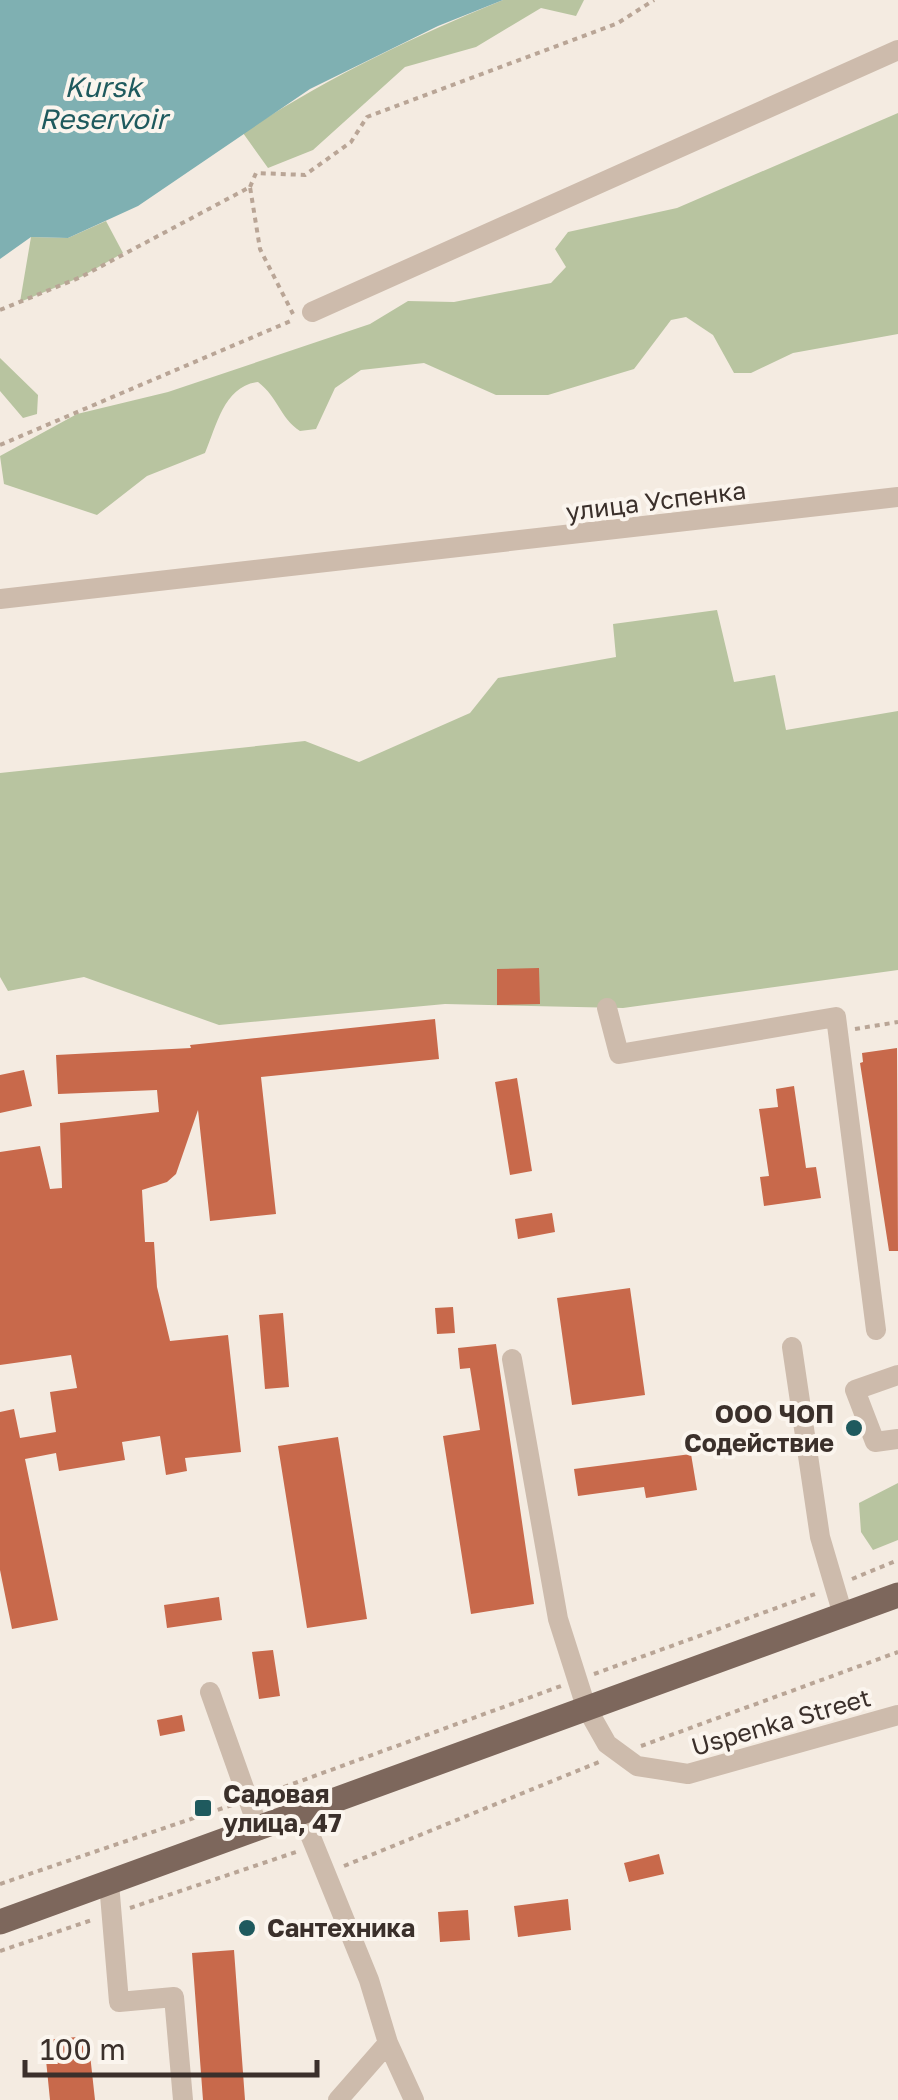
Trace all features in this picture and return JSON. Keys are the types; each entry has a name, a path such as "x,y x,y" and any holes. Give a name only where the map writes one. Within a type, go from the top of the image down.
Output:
{"main road":[{"path":"0,1922 898,1595"}],"street":[{"path":"312,312 898,50"},
{"name":"улица Успенка","path":"0,599 898,497"},
{"path":"607,1008 619,1054 836,1017 876,1330"},
{"path":"792,1347 820,1537 844,1615"},
{"name":"Uspenka Street","path":"512,1359 558,1619 586,1707 607,1744 637,1766 688,1774 898,1715"},
{"path":"898,1375 855,1390 875,1442 898,1440"},
{"path":"210,1692 259,1830"},
{"path":"302,1815 368,1980 407,2094"},
{"path":"109,1883 120,2002 174,1998 182,2100"},
{"path":"338,2100 388,2042"}],"path":[{"path":"0,445 295,319 260,249 250,187 256,174 305,176 351,142 367,117 618,23 654,0"},
{"path":"0,310 81,277 250,187"},
{"path":"0,1884 248,1800 898,1560"},
{"path":"0,1951 315,1846"}],"green space":[{"path":"503,0 584,0 576,16 541,8 476,47 405,67 313,150 268,168 243,133 370,60"},
{"path":"898,113 898,334 793,353 751,373 734,373 713,335 686,317 671,320 634,369 548,395 496,395 424,363 361,370 335,388 316,429 300,431 258,382 246,385 229,399 205,453 147,476 97,515 4,484 0,456 77,414 168,392 370,324 408,301 454,302 551,283 566,267 555,249 568,232 677,208"},
{"path":"106,221 123,253 81,277 20,302 31,237 68,238"},
{"path":"0,358 38,395 37,414 23,418 0,391"},
{"path":"717,610 734,682 775,675 786,730 898,711 898,970 623,1008 445,1004 219,1025 84,977 8,991 0,977 0,773 305,741 359,762 470,713 498,678 616,657 613,624"},
{"path":"898,1483 898,1540 873,1550 861,1532 859,1503"}],"water":[{"name":"Kursk Reservoir","path":"0,0 503,0 438,26 310,89 138,206 68,238 31,237 0,259"}],"building":[{"path":"539,968 540,1004 497,1005 497,969"},
{"path":"435,1019 439,1059 261,1077 276,1214 210,1221 198,1110 176,1174 167,1182 142,1190 145,1242 154,1242 157,1287 170,1341 228,1335 241,1452 185,1458 187,1471 166,1475 160,1436 122,1442 125,1460 59,1471 56,1453 25,1459 58,1620 12,1629 0,1570 0,1412 14,1409 20,1438 56,1432 50,1392 77,1388 71,1355 0,1365 0,1152 40,1146 50,1189 62,1188 60,1123 159,1112 157,1090 58,1094 56,1055 191,1048 190,1045"},
{"path":"897,1048 898,1251 889,1251 860,1063 862,1053"},
{"path":"24,1070 32,1106 0,1113 0,1075"},
{"path":"517,1078 532,1171 510,1175 495,1082"},
{"path":"794,1086 806,1168 816,1167 821,1198 764,1206 760,1177 769,1176 759,1109 778,1107 776,1089"},
{"path":"552,1213 555,1232 518,1239 515,1219"},
{"path":"630,1288 645,1395 572,1405 557,1298"},
{"path":"453,1307 455,1333 437,1334 435,1308"},
{"path":"283,1313 289,1387 265,1389 259,1315"},
{"path":"496,1344 534,1604 471,1614 443,1436 480,1430 470,1368 460,1369 458,1348"},
{"path":"338,1437 367,1619 307,1628 278,1446"},
{"path":"691,1454 697,1490 646,1498 644,1487 578,1496 574,1469"},
{"path":"219,1597 222,1620 167,1628 164,1605"},
{"path":"273,1650 280,1696 259,1699 252,1652"},
{"path":"182,1715 185,1731 160,1736 157,1720"},
{"path":"659,1854 664,1874 629,1882 624,1863"},
{"path":"568,1899 571,1930 518,1937 514,1906"},
{"path":"468,1910 470,1940 440,1942 438,1912"},
{"path":"234,1950 245,2100 203,2100 192,1953"},
{"path":"88,2036 95,2100 50,2100 44,2040"}],"place":[{"name":"ООО ЧОП Содействие","path":"854,1428"},
{"name":"Садовая улица, 47","path":"203,1808"},
{"name":"Сантехника","path":"247,1928"}]}
